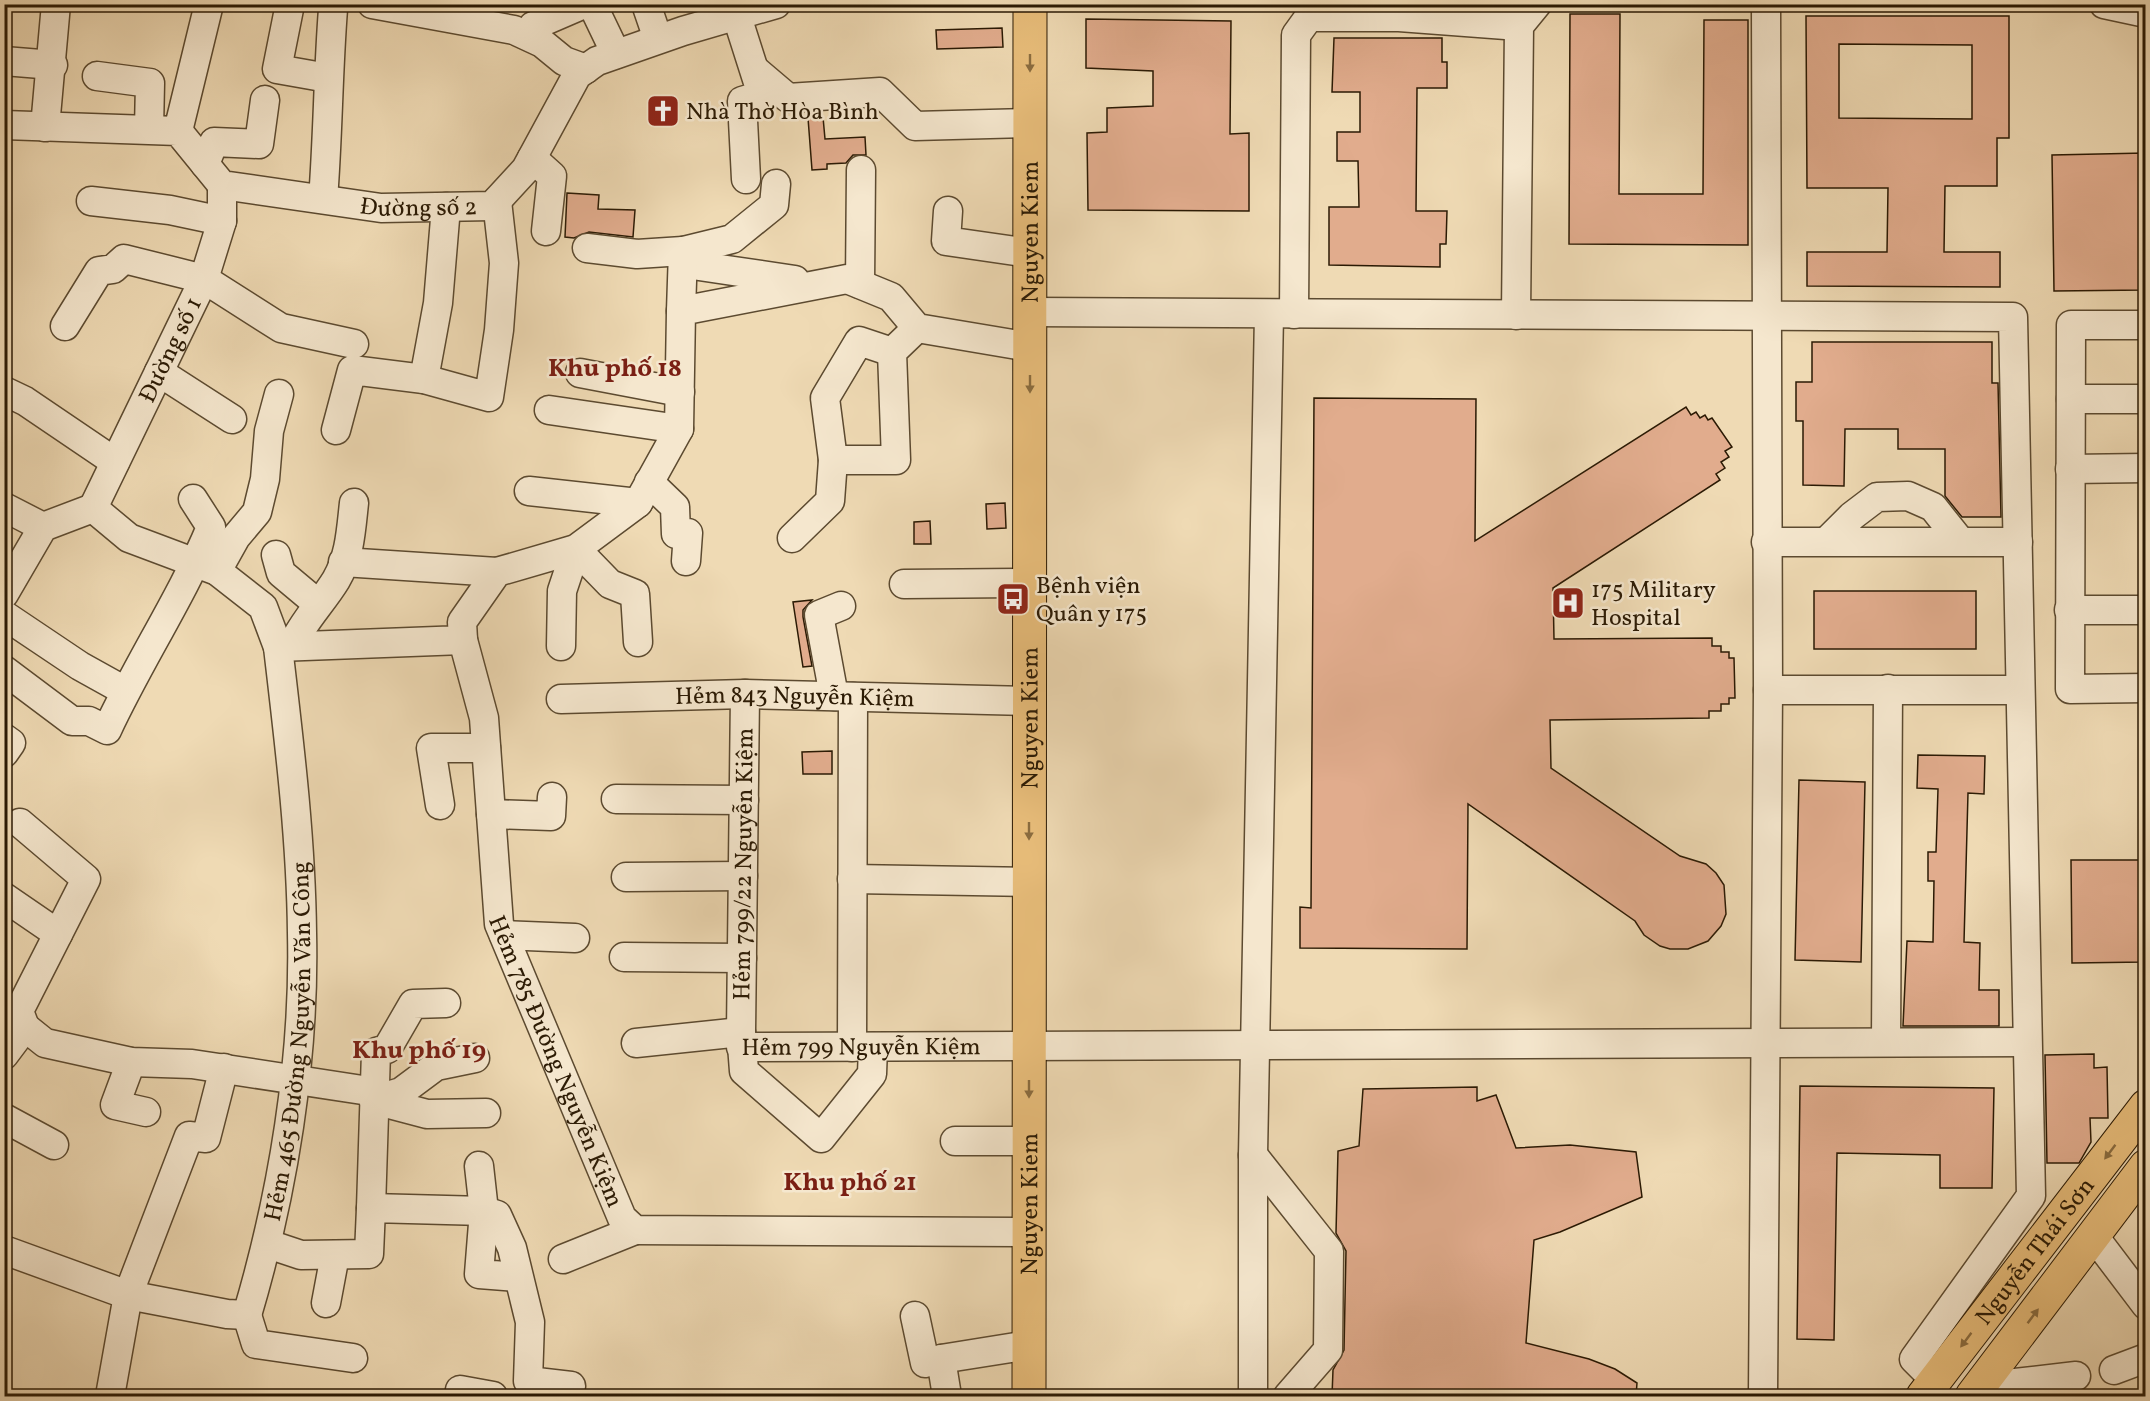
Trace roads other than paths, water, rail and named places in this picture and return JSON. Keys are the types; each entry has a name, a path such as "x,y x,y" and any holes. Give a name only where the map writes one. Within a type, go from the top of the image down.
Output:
{"main road":[{"name":"Nguyen Kiem","path":"1029,1396 1030,4"},
{"name":"Nguyễn Thái Sơn","path":"1929,1388 2145,1106"},
{"name":"Nguyễn Thái Sơn","path":"1976,1392 2145,1166"}],"street":[{"path":"45,127 53,66 56,4"},
{"path":"178,131 209,4"},
{"path":"290,4 277,69 328,78"},
{"path":"372,4 514,30 584,4"},
{"path":"592,4 616,54"},
{"path":"646,4 658,39"},
{"name":"Đường số 2","path":"214,175 323,199 381,208 492,206 532,158 577,75 616,54 735,10 776,4"},
{"path":"1516,315 1519,26 1537,4"},
{"path":"1763,1396 1768,690 1766,4"},
{"path":"2104,4 2145,13"},
{"path":"323,199 333,9"},
{"path":"735,10 762,96 742,101 746,179"},
{"path":"1253,1396 1252,1155 1255,1045 1281,314 1296,35 1309,17 1399,17 1519,26"},
{"path":"532,23 564,61 586,69"},
{"path":"4,61 53,66"},
{"path":"755,70 788,98 880,92 915,126 1030,123"},
{"path":"97,76 150,83 149,129"},
{"path":"214,175 214,141 260,144 265,100"},
{"path":"4,125 178,131 214,175"},
{"path":"532,158 552,176 546,231"},
{"path":"860,284 861,170"},
{"name":"Đường số 1","path":"93,508 204,279 222,220 214,175"},
{"path":"688,261 732,239 774,205 776,184"},
{"path":"91,201 170,210 222,220"},
{"path":"336,430 352,370 424,378 489,397 499,330 504,263 497,201"},
{"path":"424,378 438,303 446,207"},
{"path":"948,211 946,241 1030,253"},
{"path":"587,248 688,261 820,284"},
{"path":"65,326 99,271 113,269 124,260 204,279 281,328 354,344"},
{"path":"343,562 497,572 576,549 643,493 679,429 681,311 688,261"},
{"path":"681,311 847,279 891,297 917,328 1030,347"},
{"path":"1030,312 2013,317 2031,1196 1914,1359 1929,1388"},
{"path":"2145,325 2071,326 2069,610 2070,689 2145,688"},
{"path":"833,460 896,460 892,352 917,328"},
{"path":"792,538 831,501 833,460 825,398 859,341 892,352"},
{"path":"159,372 232,419"},
{"path":"580,373 680,392"},
{"path":"4,391 25,401 115,462"},
{"path":"4,670 72,721 89,721 107,730 125,691 206,567 257,512 265,479 269,430 279,394"},
{"path":"2071,399 2145,399"},
{"path":"549,410 679,429"},
{"path":"2070,469 2145,468"},
{"path":"529,491 643,493 675,507 676,534 688,533 686,561"},
{"path":"1828,540 1851,516 1877,497 1908,496 1933,507 1960,541"},
{"path":"193,499 211,527 206,567"},
{"path":"285,646 298,632 337,578 350,547 354,503"},
{"path":"4,507 43,527"},
{"path":"4,594 43,527 93,508"},
{"name":"Hẻm 465 Đường Nguyễn Văn Công","path":"93,508 129,538 206,567 263,607 285,646 302,934 296,1078 268,1244 247,1315"},
{"path":"1766,542 1828,540 2018,542"},
{"path":"576,549 610,584 635,594 638,642"},
{"path":"561,646 562,591 576,549"},
{"path":"276,555 281,573 318,604"},
{"path":"285,646 463,640 462,622 497,572"},
{"path":"904,584 1030,583"},
{"path":"841,606 819,615 843,697 862,1047"},
{"path":"2069,610 2145,610"},
{"path":"4,615 80,666 125,691"},
{"name":"Hẻm 785 Đường Nguyễn Kiệm","path":"463,640 484,718 499,924 622,1218 635,1230 1029,1232"},
{"path":"1886,1042 1888,689"},
{"path":"1768,690 2019,690"},
{"name":"Hẻm 843 Nguyễn Kiệm","path":"561,699 745,694 1029,701"},
{"name":"Hẻm 799/22 Nguyễn Kiệm","path":"745,694 741,1040 744,1071 821,1138 872,1074 862,1047"},
{"path":"4,738 11,743 4,753"},
{"path":"440,805 431,748 486,748"},
{"path":"491,814 551,816 552,797"},
{"path":"616,799 744,800"},
{"path":"4,1055 16,1010 86,879 20,823"},
{"path":"626,877 743,876"},
{"path":"852,879 1029,882"},
{"path":"4,897 58,934"},
{"path":"504,934 575,938"},
{"path":"624,957 742,958"},
{"path":"268,1244 300,1255 369,1254 376,1052 387,1049 413,1004 446,1003"},
{"path":"16,1010 45,1043 131,1062 192,1064 296,1078 369,1091 374,1100 427,1114 486,1113"},
{"name":"Hẻm 799 Nguyễn Kiệm","path":"636,1043 741,1040 862,1047 2027,1042"},
{"path":"374,1100 401,1092 436,1066 475,1058"},
{"path":"131,1062 115,1105 146,1112"},
{"path":"110,1396 129,1295 189,1136 206,1138 224,1068"},
{"path":"4,1118 54,1145"},
{"path":"955,1141 1029,1141"},
{"path":"1252,1155 1329,1251 1328,1350 1288,1396"},
{"path":"479,1166 484,1211 479,1274 518,1277"},
{"path":"371,1208 484,1211 497,1215 512,1248 530,1322 528,1381 571,1386"},
{"path":"563,1259 635,1230"},
{"path":"2093,1235 2145,1305"},
{"path":"4,1250 129,1295 227,1314 247,1315 256,1344 353,1358"},
{"path":"326,1303 335,1255"},
{"path":"915,1316 924,1363 1029,1345"},
{"path":"2114,1370 2145,1358"},
{"path":"941,1359 947,1396"},
{"path":"1976,1392 2076,1376"},
{"path":"459,1396 460,1390 493,1396"}],"place":[{"name":"Nhà Thờ Hòa Bình","path":"663,111"},
{"name":"Bệnh viện Quân y 175","path":"1013,599"},
{"name":"175 Military Hospital","path":"1568,603"}],"district":[{"name":"Khu phố 18","path":"615,367"},
{"name":"Khu phố 19","path":"419,1049"},
{"name":"Khu phố 21","path":"850,1181"}]}
